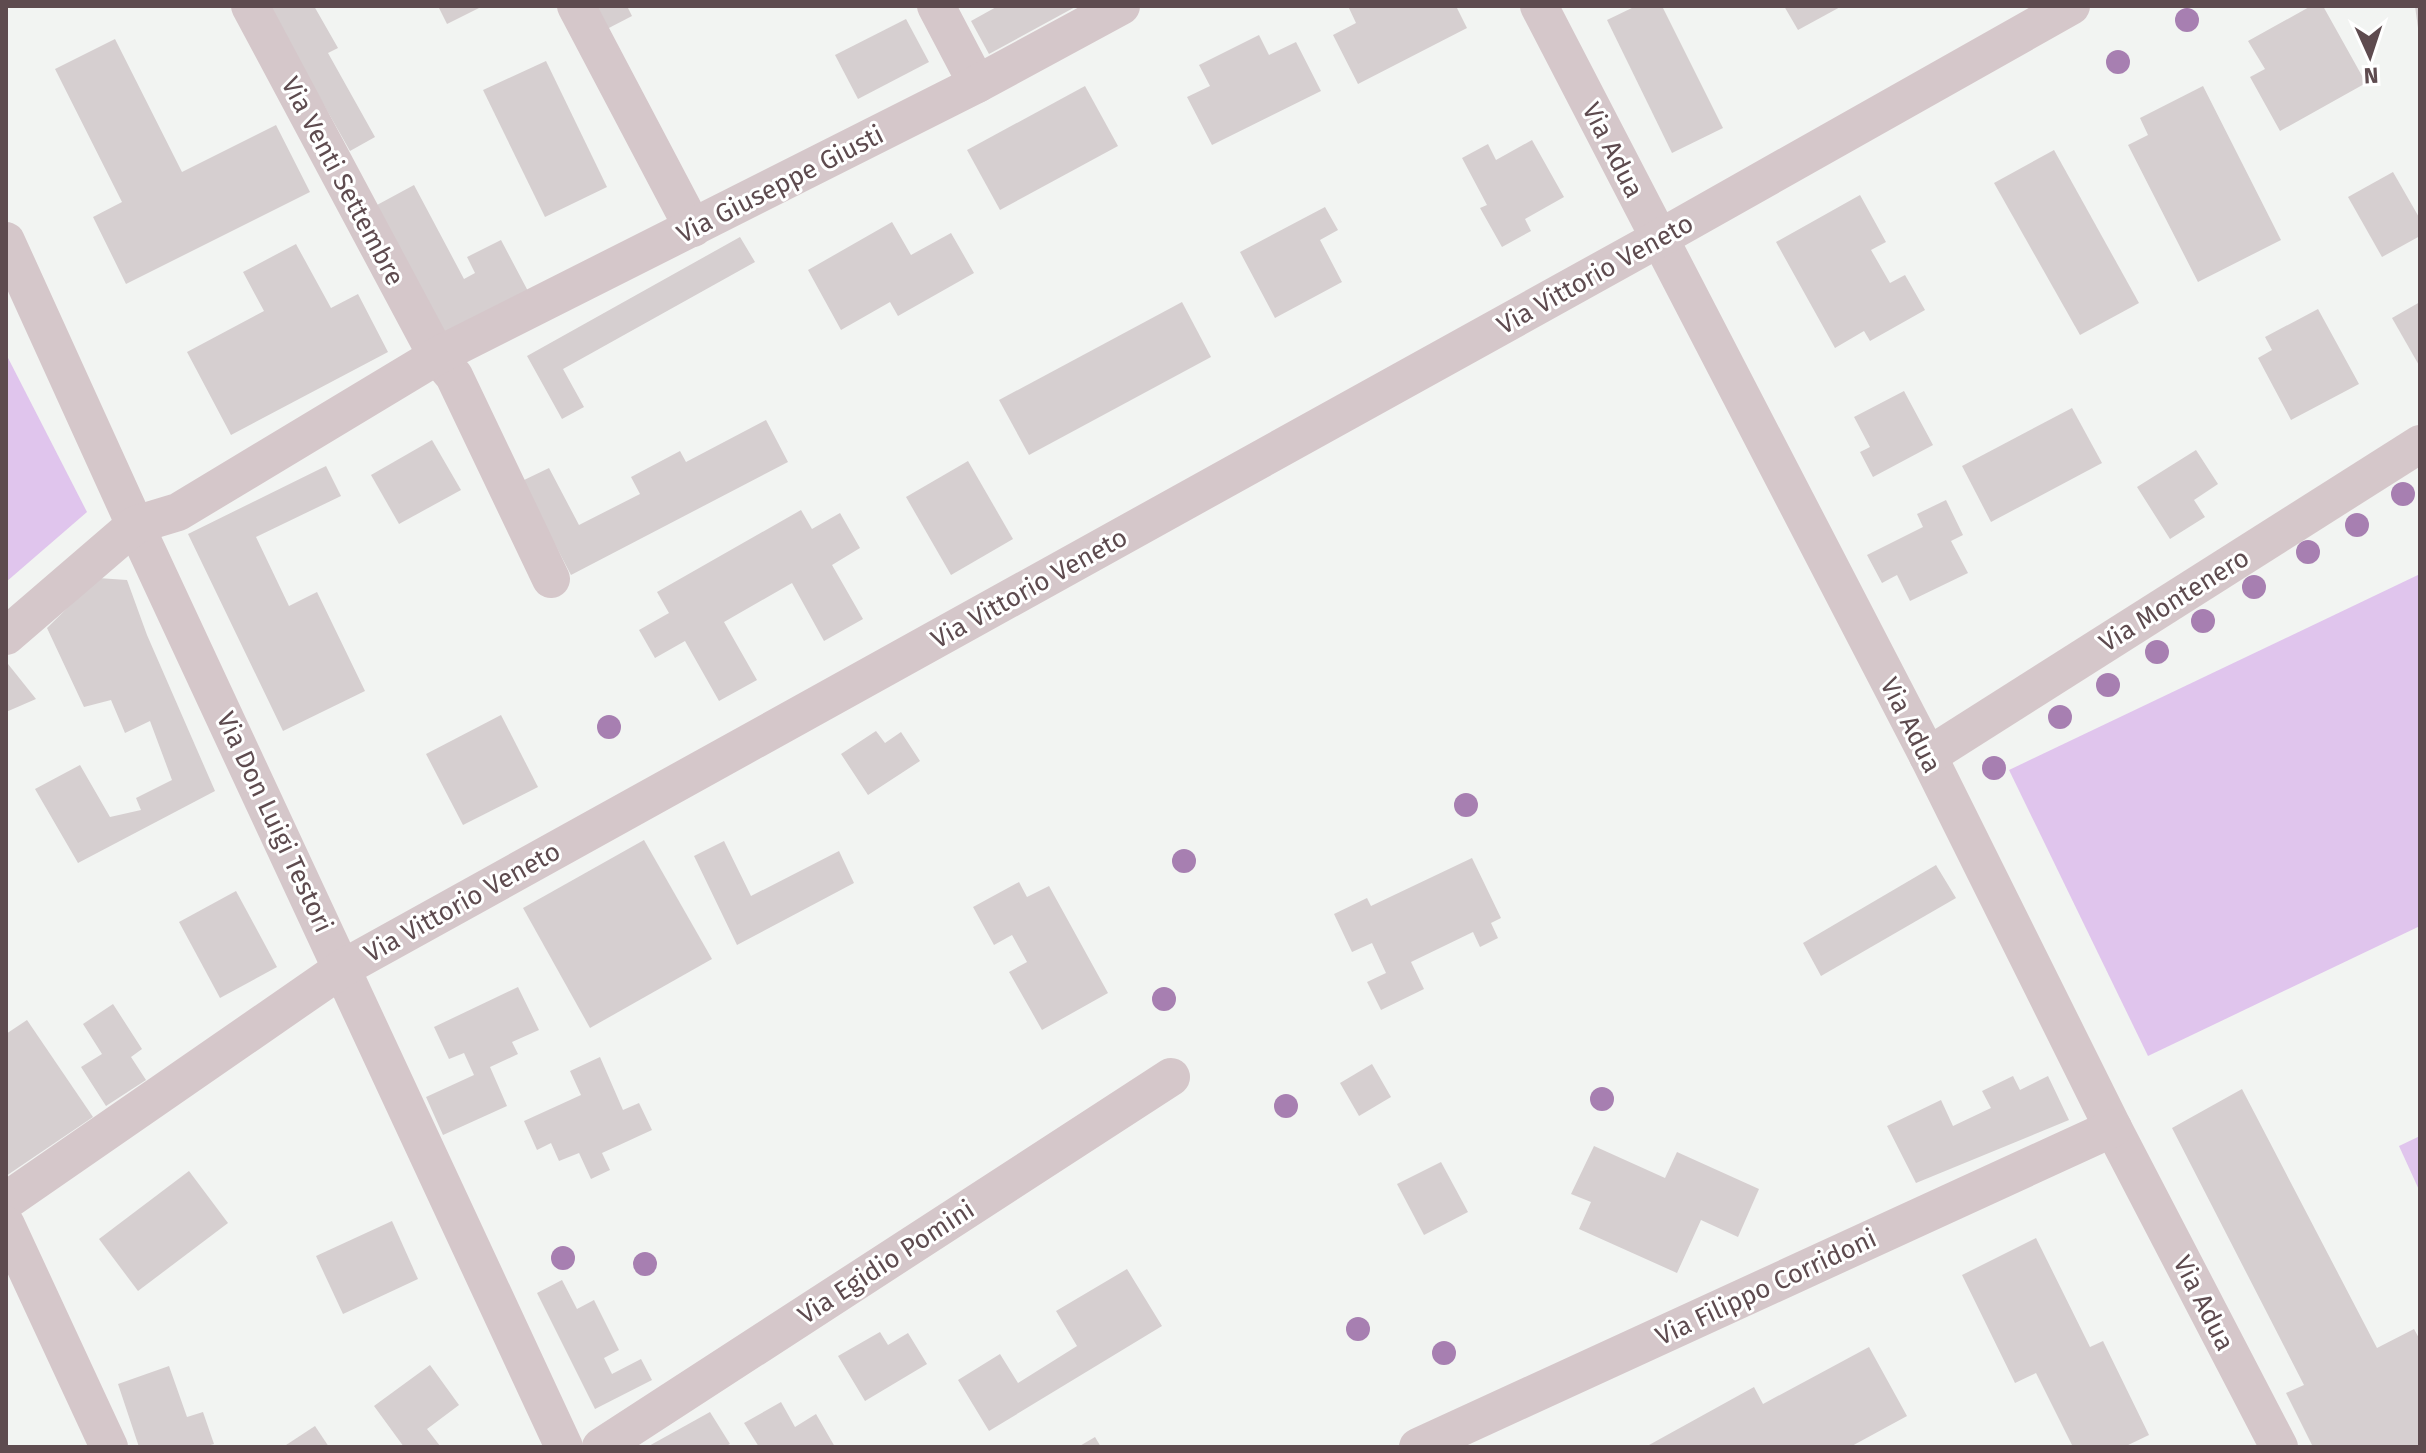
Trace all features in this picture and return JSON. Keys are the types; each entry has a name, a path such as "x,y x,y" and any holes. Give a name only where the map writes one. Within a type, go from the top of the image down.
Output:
{"street":[{"name":"Via Venti Settembre","path":"250,6 437,356"},
{"path":"576,6 693,228"},
{"path":"936,6 977,84"},
{"name":"Via Giuseppe Giusti","path":"135,525 178,512 437,356 977,84 1121,6"},
{"name":"Via Adua","path":"1539,6 1928,756 2113,1128 2279,1447"},
{"name":"Via Vittorio Veneto","path":"6,1201 343,968 1658,239 2071,6"},
{"name":"Via Don Luigi Testori","path":"6,241 564,1447"},
{"path":"437,356 454,376 551,579"},
{"name":"Via Montenero","path":"1928,756 2420,444"},
{"path":"6,636 135,525"},
{"name":"Via Egidio Pomini","path":"601,1447 1171,1077"},
{"name":"Via Filippo Corridoni","path":"1418,1447 2113,1128"},
{"path":"6,1225 109,1447"}],"shaded area":[{"path":"6,354 87,512 6,582"},
{"path":"2420,574 2420,926 2148,1056 2009,770"},
{"path":"2420,1136 2420,1192 2399,1146"}],"building":[{"path":"268,6 314,6 338,48 328,53 375,137 350,151"},
{"path":"438,6 483,6 447,24"},
{"path":"593,6 627,6 632,16 605,30"},
{"path":"998,6 1077,6 989,54 971,21"},
{"path":"1348,6 1456,6 1467,28 1358,84 1333,35 1356,23"},
{"path":"1636,6 1662,6 1723,128 1672,153 1607,20"},
{"path":"1784,6 1842,6 1798,30"},
{"path":"2311,6 2323,6 2366,83 2280,131 2250,77 2265,69 2248,41"},
{"path":"2415,6 2420,6 2420,28 2418,28"},
{"path":"906,19 929,62 858,99 835,55"},
{"path":"1259,35 1269,55 1296,42 1321,91 1212,145 1187,97 1210,86 1199,65"},
{"path":"115,39 182,172 276,125 310,192 126,284 93,217 122,202 55,69"},
{"path":"546,61 607,187 545,217 483,90"},
{"path":"1085,86 1118,146 1000,210 967,150"},
{"path":"2203,86 2281,240 2198,282 2128,145 2148,135 2140,118"},
{"path":"1532,140 1564,197 1525,219 1531,231 1502,247 1480,208 1487,205 1462,158 1488,144 1496,160"},
{"path":"2054,150 2139,303 2080,335 1994,183"},
{"path":"2393,172 2420,219 2420,236 2382,257 2348,197"},
{"path":"414,185 464,279 475,273 467,257 501,240 529,293 446,336 377,205"},
{"path":"1860,195 1886,242 1871,250 1890,283 1905,275 1925,310 1870,341 1864,331 1835,348 1776,242"},
{"path":"1325,207 1338,230 1320,240 1342,282 1275,318 1240,252"},
{"path":"892,222 911,255 951,233 974,273 898,316 890,302 841,330 808,270"},
{"path":"740,237 755,262 563,369 584,407 562,419 527,356"},
{"path":"296,244 331,308 358,294 388,352 231,435 187,352 264,311 243,272"},
{"path":"1182,302 1211,357 1029,455 999,400"},
{"path":"2420,302 2420,367 2392,318"},
{"path":"2318,309 2359,384 2291,420 2258,358 2272,350 2265,337"},
{"path":"1904,391 1933,445 1873,477 1860,452 1870,447 1854,417"},
{"path":"2072,408 2102,463 1991,522 1962,466"},
{"path":"766,420 788,462 571,575 522,481 549,468 579,525 640,494 631,477 680,451 686,462"},
{"path":"432,440 461,490 399,524 371,475"},
{"path":"2196,450 2218,484 2194,500 2205,517 2170,539 2137,487"},
{"path":"968,461 1013,539 951,575 906,497"},
{"path":"326,466 341,496 256,537 289,606 317,592 365,691 283,731 188,534"},
{"path":"1946,500 1963,535 1951,541 1968,573 1910,601 1897,575 1882,583 1867,555 1923,527 1917,514"},
{"path":"801,510 812,529 840,513 860,548 832,565 863,619 824,641 792,583 724,622 757,680 719,701 685,641 655,658 639,630 669,613 657,592"},
{"path":"98,578 127,580 147,635 215,791 78,863 35,789 80,765 110,817 141,810 136,798 172,780 150,721 125,733 111,700 84,707 47,628"},
{"path":"8,664 36,699 6,712 6,666"},
{"path":"501,715 538,787 463,825 426,754"},
{"path":"876,731 885,743 901,732 920,761 868,795 841,754"},
{"path":"644,840 712,959 590,1028 523,908"},
{"path":"724,841 751,896 839,851 854,883 737,945 694,856"},
{"path":"1472,858 1501,918 1491,923 1498,938 1480,947 1473,932 1411,962 1424,989 1381,1010 1367,982 1386,973 1372,943 1352,952 1334,914 1367,898 1371,906"},
{"path":"1936,865 1956,898 1821,976 1803,943"},
{"path":"1019,882 1027,897 1049,886 1108,993 1042,1030 1009,972 1027,962 1012,935 994,945 973,907"},
{"path":"236,891 277,967 220,998 179,922"},
{"path":"518,987 539,1030 512,1042 518,1054 490,1067 507,1106 443,1135 426,1097 474,1075 464,1053 449,1059 434,1027"},
{"path":"113,1004 142,1049 131,1057 146,1080 106,1106 81,1067 102,1054 83,1024"},
{"path":"27,1020 93,1117 6,1176 6,1034"},
{"path":"600,1057 623,1110 639,1103 652,1130 602,1153 610,1170 591,1179 579,1153 559,1161 551,1143 537,1150 524,1121 581,1095 570,1071"},
{"path":"1372,1064 1391,1097 1359,1116 1340,1083"},
{"path":"2013,1076 2020,1090 2048,1076 2069,1120 1916,1183 1887,1126 1941,1100 1953,1126 1991,1108 1982,1091"},
{"path":"2242,1089 2377,1348 2414,1329 2420,1340 2420,1447 2313,1447 2286,1393 2304,1385 2172,1128"},
{"path":"1594,1146 1665,1178 1677,1152 1759,1189 1738,1237 1701,1220 1677,1273 1579,1229 1591,1202 1571,1194"},
{"path":"1441,1162 1468,1212 1424,1235 1397,1184"},
{"path":"189,1171 228,1223 138,1291 99,1239"},
{"path":"392,1221 418,1279 343,1314 316,1256"},
{"path":"2036,1238 2090,1347 2103,1341 2149,1435 2124,1447 2073,1447 2036,1373 2015,1383 1962,1275"},
{"path":"1127,1269 1162,1326 989,1431 958,1380 1000,1354 1018,1383 1077,1346 1056,1311"},
{"path":"562,1280 577,1309 594,1300 619,1350 604,1358 612,1374 641,1359 652,1380 595,1409 537,1293"},
{"path":"880,1332 888,1345 908,1333 927,1364 865,1401 838,1356"},
{"path":"1869,1347 1907,1416 1850,1447 1649,1445 1754,1387 1763,1404"},
{"path":"430,1365 459,1405 427,1429 440,1446 404,1447 374,1406"},
{"path":"169,1366 187,1417 203,1412 214,1444 204,1447 139,1447 118,1384"},
{"path":"781,1402 795,1427 816,1414 835,1447 759,1447 744,1423"},
{"path":"710,1412 730,1444 724,1447 647,1447"},
{"path":"315,1426 329,1447 283,1447"},
{"path":"1095,1437 1101,1447 1078,1447"}]}
